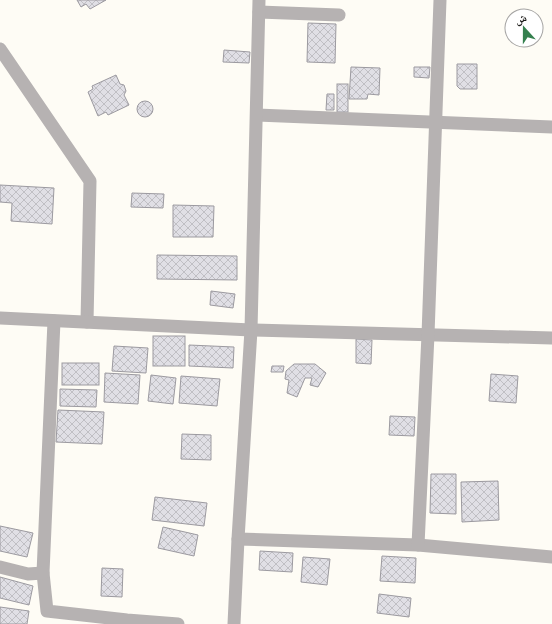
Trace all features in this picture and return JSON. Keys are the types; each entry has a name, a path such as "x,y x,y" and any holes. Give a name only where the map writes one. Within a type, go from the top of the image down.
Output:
{"street":[{"path":"418,546 428,335 440,0"},
{"path":"234,624 251,330 259,6 339,16"},
{"path":"0,49 90,181 87,322"},
{"path":"257,116 552,127"},
{"path":"0,318 251,330 552,338"},
{"path":"54,321 43,573 47,611 178,624"},
{"path":"238,539 418,546 552,557"},
{"path":"0,567 28,574 43,573"}],"building":[{"path":"77,0 106,0 90,9 86,4 81,7"},
{"path":"308,23 336,24 335,63 307,62"},
{"path":"224,50 250,52 249,63 223,62"},
{"path":"457,64 477,64 477,89 460,89 457,86"},
{"path":"351,67 380,68 379,95 368,94 367,99 349,99"},
{"path":"414,67 430,67 429,78 414,77"},
{"path":"116,75 120,84 124,85 126,91 124,95 129,105 108,115 106,112 98,116 88,92 93,89 92,86"},
{"path":"337,84 348,84 348,112 337,112"},
{"path":"327,94 334,94 334,110 326,110"},
{"path":"142,101 148,101 153,106 151,115 148,117 142,117 137,112 137,106"},
{"path":"0,185 54,188 52,224 11,221 12,203 0,202"},
{"path":"132,193 164,194 163,208 131,207"},
{"path":"173,205 214,206 213,237 173,237"},
{"path":"157,255 237,256 237,280 157,279"},
{"path":"211,291 235,294 233,308 210,305"},
{"path":"153,336 185,336 185,366 153,366"},
{"path":"356,339 372,340 371,364 356,363"},
{"path":"189,345 234,347 233,368 189,366"},
{"path":"114,346 148,348 146,373 112,371"},
{"path":"62,363 99,363 99,385 62,385"},
{"path":"294,364 315,364 326,373 318,387 310,385 312,378 305,378 297,397 287,393 289,380 285,379 286,371"},
{"path":"272,366 284,366 283,372 271,372"},
{"path":"105,373 140,375 138,404 104,402"},
{"path":"491,374 518,376 516,403 489,401"},
{"path":"151,375 176,378 173,404 148,401"},
{"path":"181,376 220,379 217,406 179,403"},
{"path":"60,389 97,390 96,407 60,406"},
{"path":"58,410 104,412 102,444 56,442"},
{"path":"390,416 415,417 414,436 389,435"},
{"path":"182,434 211,435 211,460 181,459"},
{"path":"431,474 456,474 456,514 430,513"},
{"path":"498,481 499,520 462,522 461,482"},
{"path":"155,497 207,503 204,526 152,520"},
{"path":"0,526 33,533 27,557 0,551"},
{"path":"163,527 198,535 194,556 158,548"},
{"path":"260,551 293,553 292,572 259,570"},
{"path":"382,556 416,558 415,583 380,581"},
{"path":"303,557 330,559 327,585 301,582"},
{"path":"102,568 123,569 122,597 101,596"},
{"path":"0,577 33,586 29,605 0,598"},
{"path":"379,594 411,598 409,617 377,613"},
{"path":"0,607 29,611 27,624 0,624"}]}
